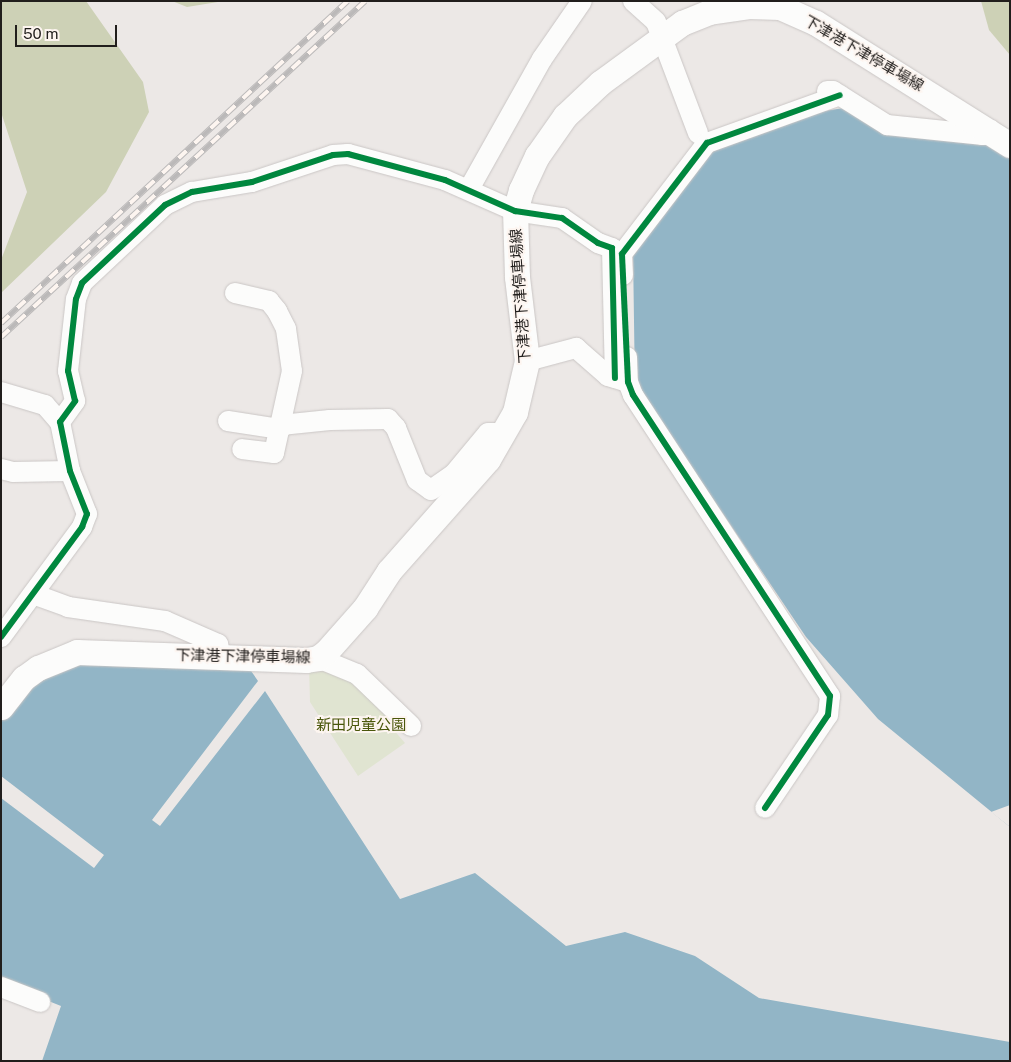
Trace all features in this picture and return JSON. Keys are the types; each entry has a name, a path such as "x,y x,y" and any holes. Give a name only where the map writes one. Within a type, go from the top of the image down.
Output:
{"main road":[{"name":"下津港下津停車場線","path":"1,707 24,678 38,668 77,652 318,658 365,608 389,571 488,459 505,433 515,412 526,361 517,278 515,211 521,190 537,156 565,116 600,83 660,36 709,12 780,4 816,23 990,130 1010,145"}],"street":[{"path":"469,190 542,59 582,1"},
{"path":"633,1 656,22 698,133"},
{"path":"622,380 612,248 698,133 822,91 833,91 887,125 983,135 990,130"},
{"path":"622,380 622,254 707,143 840,95"},
{"path":"60,422 76,401 68,371 76,299 82,283 165,205 192,192 252,182 333,155 348,154 469,190 483,200 515,211 562,218 598,242 612,248"},
{"path":"235,293 269,302 286,329 292,380 272,455 242,449"},
{"path":"526,361 576,348 622,380 830,696 828,715 765,808"},
{"path":"1,392 44,406 60,422 70,471 87,514 82,527 1,637"},
{"path":"228,421 281,427 330,420 388,419 396,428 417,480 431,490 454,474 488,432 505,433"},
{"path":"5,476 70,471"},
{"path":"34,594 68,607 165,621 218,644 221,657"},
{"path":"318,658 356,674 412,726"},
{"path":"1,987 40,1002"}],"green space":[{"path":"1,1 86,1 143,82 149,112 106,192 1,293 1,260 27,192 1,112"},
{"path":"172,1 224,1 187,7"},
{"path":"981,1 1010,1 1010,55 989,30"},
{"name":"新田児童公園","path":"309,665 333,667 399,719 392,728 405,743 358,776 310,702"}],"water":[{"path":"844,108 991,143 1010,156 1010,827 878,719 806,637 682,453 635,390 633,252 713,151 817,112"},
{"path":"74,662 249,668 258,681 152,820 160,826 265,691 400,899 475,873 566,946 625,932 695,956 759,998 1010,1042 1010,1061 42,1061 61,1006 1,982 1,798 94,868 104,855 1,776 1,718 26,688"}],"pier":[{"path":"1010,805 1010,827 991,812"}],"railway":[{"path":"1,323 348,1"},
{"path":"1,337 365,1"}],"cycle path":[{"path":"765,808 828,715 830,696 633,395 628,382 622,254 707,143 840,95"},
{"path":"1,637 82,527 87,514 70,471 60,422 75,401 68,371 76,299 82,283 165,205 192,192 252,182 333,155 348,154 445,180 515,211 562,218 598,243 612,248 615,378"}]}
